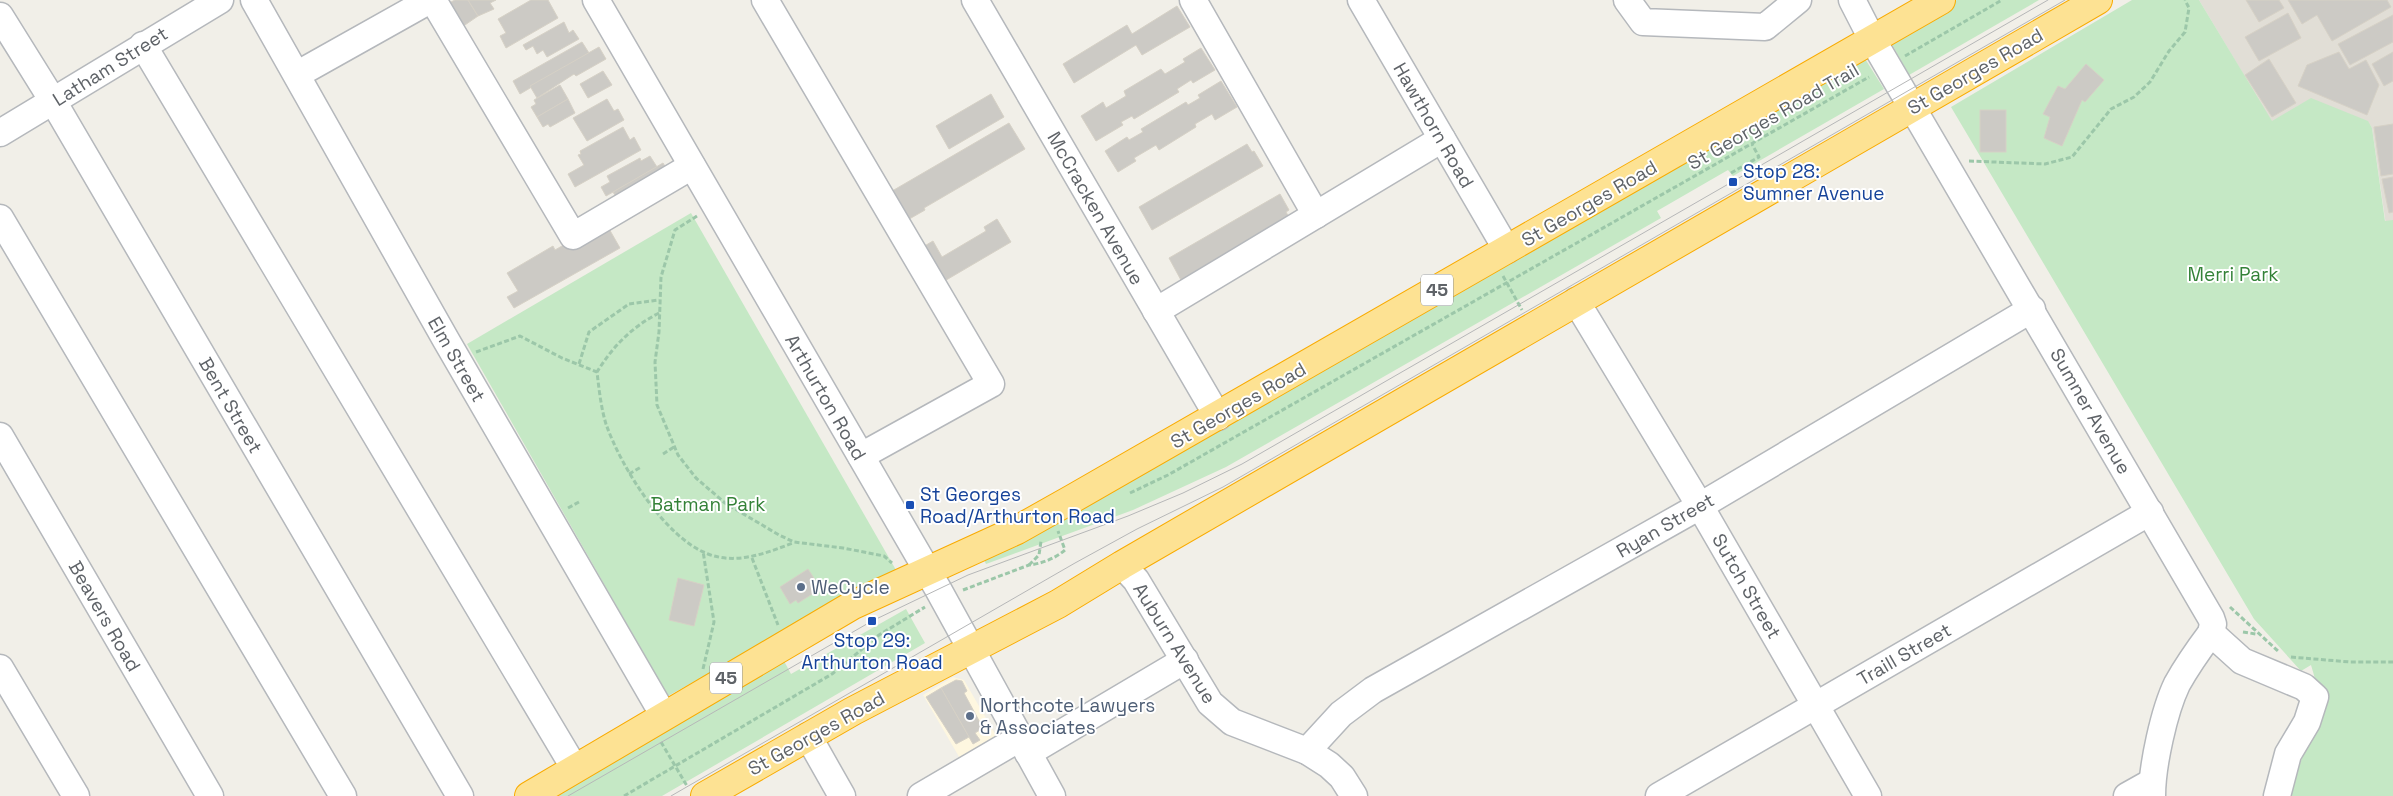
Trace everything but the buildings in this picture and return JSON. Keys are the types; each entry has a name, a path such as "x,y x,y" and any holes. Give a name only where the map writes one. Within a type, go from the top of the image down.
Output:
{"highway":[{"name":"St Georges Road","path":"529,796 831,616 891,586 1017,530 1218,417 1940,0"},
{"name":"St Georges Road","path":"704,794 908,682 1058,604 1122,564 2098,0"}],"street":[{"name":"Latham Street","path":"0,133 220,0"},
{"name":"Elm Street","path":"254,0 298,74 657,720"},
{"path":"298,74 431,0 573,236 692,166"},
{"name":"Arthurton Road","path":"596,0 944,598 1052,796"},
{"path":"765,0 991,384 861,456"},
{"name":"McCracken Avenue","path":"975,0 1218,417"},
{"path":"1193,0 1316,214"},
{"name":"Hawthorn Road","path":"1361,0 1442,139 1500,254"},
{"path":"1628,0 1643,22 1765,27 1798,0"},
{"name":"Sumner Avenue","path":"1852,0 1872,39 2150,512 2210,623 2242,661 2304,687 2315,697 2307,722 2288,754 2278,796"},
{"name":"Bent Street","path":"0,16 53,102 460,796"},
{"path":"143,45 575,769"},
{"path":"1156,311 1442,139"},
{"path":"0,218 343,796"},
{"name":"Sutch Street","path":"1576,301 1700,506 1868,796"},
{"name":"Ryan Street","path":"1306,751 1341,714 1374,690 1700,506 2032,310"},
{"name":"Beavers Road","path":"0,436 210,796"},
{"name":"Traill Street","path":"1658,796 2150,512"},
{"name":"Auburn Avenue","path":"1122,564 1136,580 1210,702 1232,722 1306,751 1329,765 1342,777 1354,796"},
{"path":"2127,796 2152,789 2165,719 2176,686 2210,623"},
{"path":"937,792 1185,660"},
{"path":"0,668 76,796"},
{"path":"808,736 842,796"}],"path":[{"name":"St Georges Road Trail","path":"1122,497 1168,475 2002,0"},
{"path":"1945,162 1984,160 2045,164 2072,157 2111,109 2134,97 2150,82 2169,51 2185,32 2189,8 2185,0"},
{"path":"1731,173 1759,157 1752,144"},
{"path":"701,213 674,230 661,277 659,332 655,362 657,405 678,455 696,478 725,503 779,535 794,542 843,548 884,556 893,563"},
{"path":"1500,254 1506,282 1532,326"},
{"path":"579,364 590,332 629,304 659,300"},
{"path":"659,313 642,322 620,340 597,372 606,425 629,474 644,497 674,531 692,546 703,551 725,557 752,558 794,542"},
{"path":"457,359 520,336 597,372"},
{"path":"663,454 674,447"},
{"path":"629,474 641,467"},
{"path":"568,508 580,502"},
{"path":"624,796 832,674 879,635 920,609 1029,564 1040,564 1064,551 1056,526"},
{"path":"1029,564 1038,555 1043,536"},
{"path":"702,674 714,622 703,551"},
{"path":"752,558 780,628"},
{"path":"2210,623 2224,606 2232,608 2282,655"},
{"path":"2288,656 2350,662 2393,662"},
{"path":"657,720 676,767 704,794"}],"shaded area":[{"path":"2199,0 2393,0 2393,274 2372,128 2368,122 2272,122"},
{"path":"953,677 964,680 1002,746 965,767 923,695"}],"green space":[{"path":"1957,0 2039,0 1909,75 1889,39"},
{"name":"Merri Park","path":"2132,0 2199,0 2272,121 2311,98 2368,121 2372,128 2385,221 2393,220 2393,796 2287,796 2323,706 2311,665 2301,671 2254,619 1951,107"},
{"path":"1862,54 1884,89 1733,176 1728,170 1657,211 1661,218 1226,467 1133,510 986,564 984,560"},
{"name":"Batman Park","path":"691,213 896,570 668,696 467,344"},
{"path":"906,609 925,643 662,796 551,796 784,661 791,674"}],"tram line":[{"path":"568,796 872,621 968,575 1128,516 1183,493 1242,464 2048,0"},
{"path":"671,796 1075,563 1137,529 1223,487 2065,0"}],"place":[{"name":"Stop 28: Sumner Avenue","path":"1733,182"},
{"name":"St Georges Road/Arthurton Road","path":"910,505"},
{"name":"WeCycle","path":"801,587"},
{"name":"Stop 29: Arthurton Road","path":"872,621"},
{"name":"Northcote Lawyers & Associates","path":"970,716"}]}
